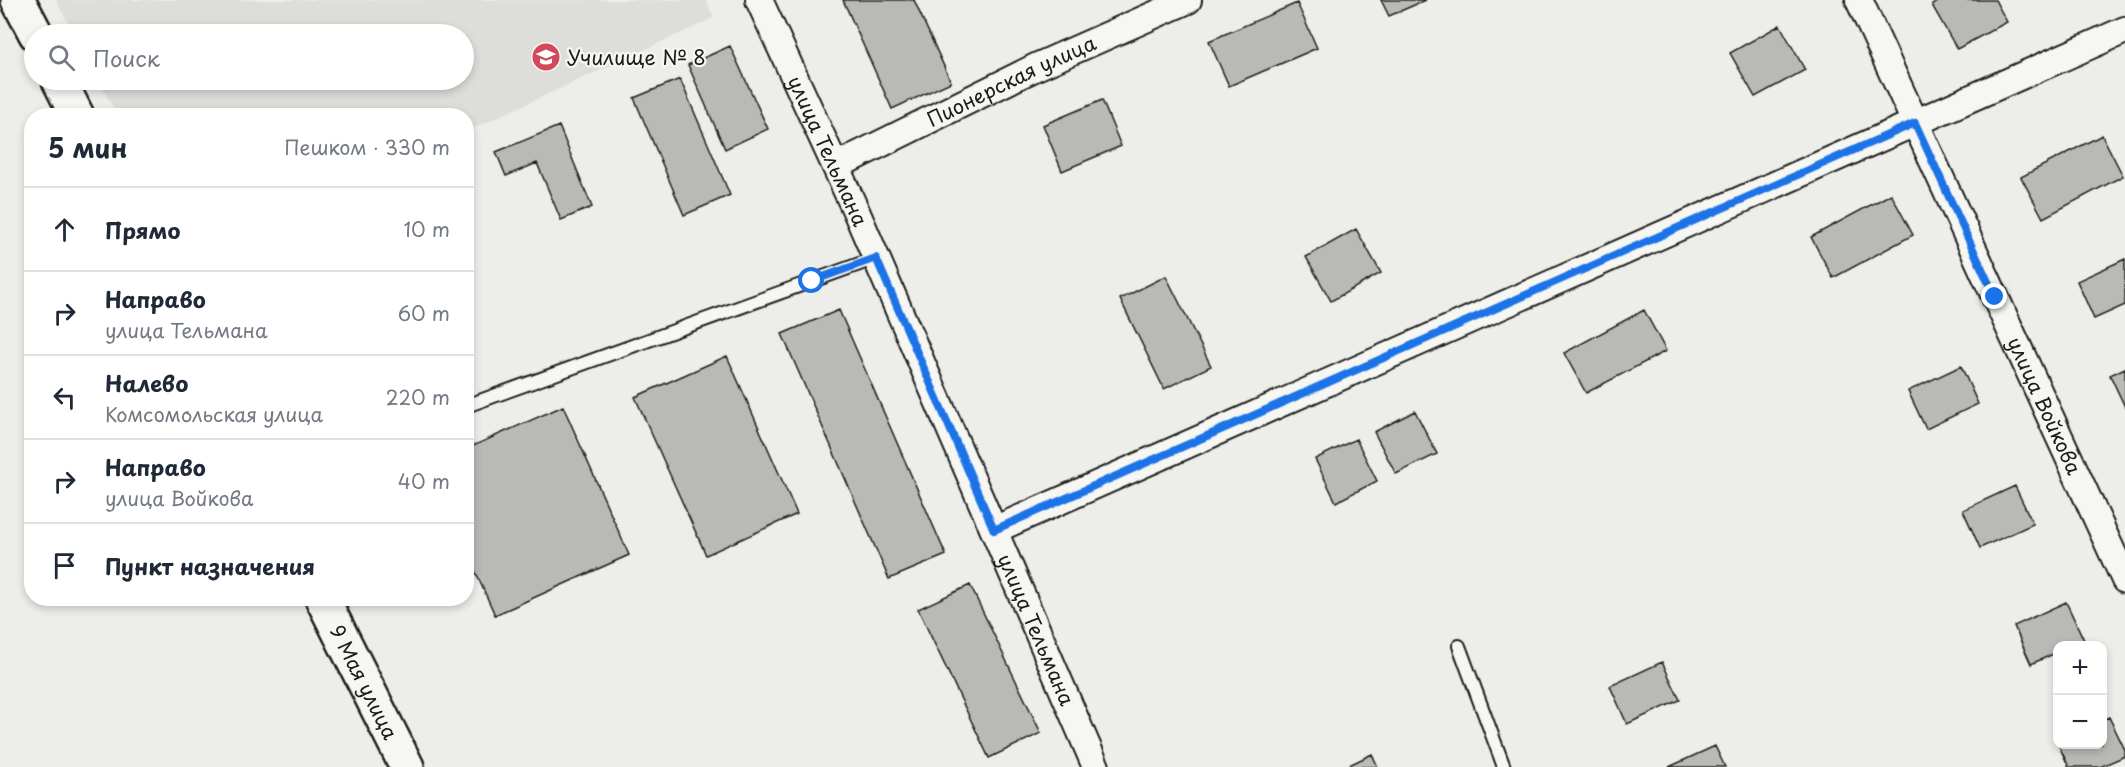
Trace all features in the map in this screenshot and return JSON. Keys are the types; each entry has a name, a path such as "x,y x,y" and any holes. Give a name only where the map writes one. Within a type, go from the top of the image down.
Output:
{"main road":[{"path":"18,0 31,24"},
{"path":"64,90 73,108"},
{"name":"9 Мая улица","path":"326,606 407,767"}],"street":[{"name":"улица Тельмана","path":"759,0 836,166 1096,767"},
{"name":"Пионерская улица","path":"836,166 1036,67 1188,0"},
{"name":"улица Войкова","path":"1858,0 2125,580"},
{"path":"994,530 2125,30"}],"lane":[{"path":"474,403 876,258"},
{"path":"1459,646 1504,767"}],"shaded area":[{"name":"Училище № 8","path":"56,0 706,0 714,18 474,128 474,108 113,108 103,90 474,90 474,24 69,24"}],"building":[{"path":"843,0 914,0 951,82 892,109"},
{"path":"1381,0 1426,0 1389,16"},
{"path":"1942,0 1995,0 2007,22 1957,49 1932,5"},
{"path":"1297,3 1317,48 1229,86 1209,41"},
{"path":"1780,25 1805,70 1755,97 1730,53"},
{"path":"730,46 768,129 725,149 688,65"},
{"path":"680,79 730,195 684,215 634,98"},
{"path":"1102,100 1121,146 1062,171 1043,125"},
{"path":"559,126 592,207 561,220 537,163 506,176 496,152"},
{"path":"2102,135 2123,176 2043,218 2021,177"},
{"path":"1891,194 1913,235 1833,278 1811,237"},
{"path":"1356,229 1381,273 1331,301 1306,257"},
{"path":"2125,259 2125,305 2094,319 2077,281"},
{"path":"1166,276 1211,366 1164,389 1120,299"},
{"path":"839,310 946,555 889,579 782,334"},
{"path":"1644,310 1666,351 1586,393 1564,353"},
{"path":"727,356 797,514 706,555 635,397"},
{"path":"1961,366 1978,404 1926,429 1908,391"},
{"path":"2125,368 2125,407 2110,375"},
{"path":"563,406 629,555 495,615 474,569 474,445"},
{"path":"1415,411 1437,454 1396,474 1374,432"},
{"path":"1356,439 1377,481 1336,502 1315,459"},
{"path":"2015,486 2033,524 1980,548 1963,510"},
{"path":"970,585 1041,733 989,758 918,609"},
{"path":"2066,602 2084,640 2053,641 2053,654 2031,664 2014,626"},
{"path":"1662,662 1680,700 1627,724 1610,686"},
{"path":"2109,717 2125,750 2125,756 2100,767 2069,767 2060,749 2107,749 2107,718"},
{"path":"1715,746 1725,767 1669,767"},
{"path":"1372,754 1378,767 1345,767"}],"place":[{"name":"Училище № 8","path":"546,57"}],"route":[{"path":"812,281 876,258 994,530 1915,123 1995,297"}]}
